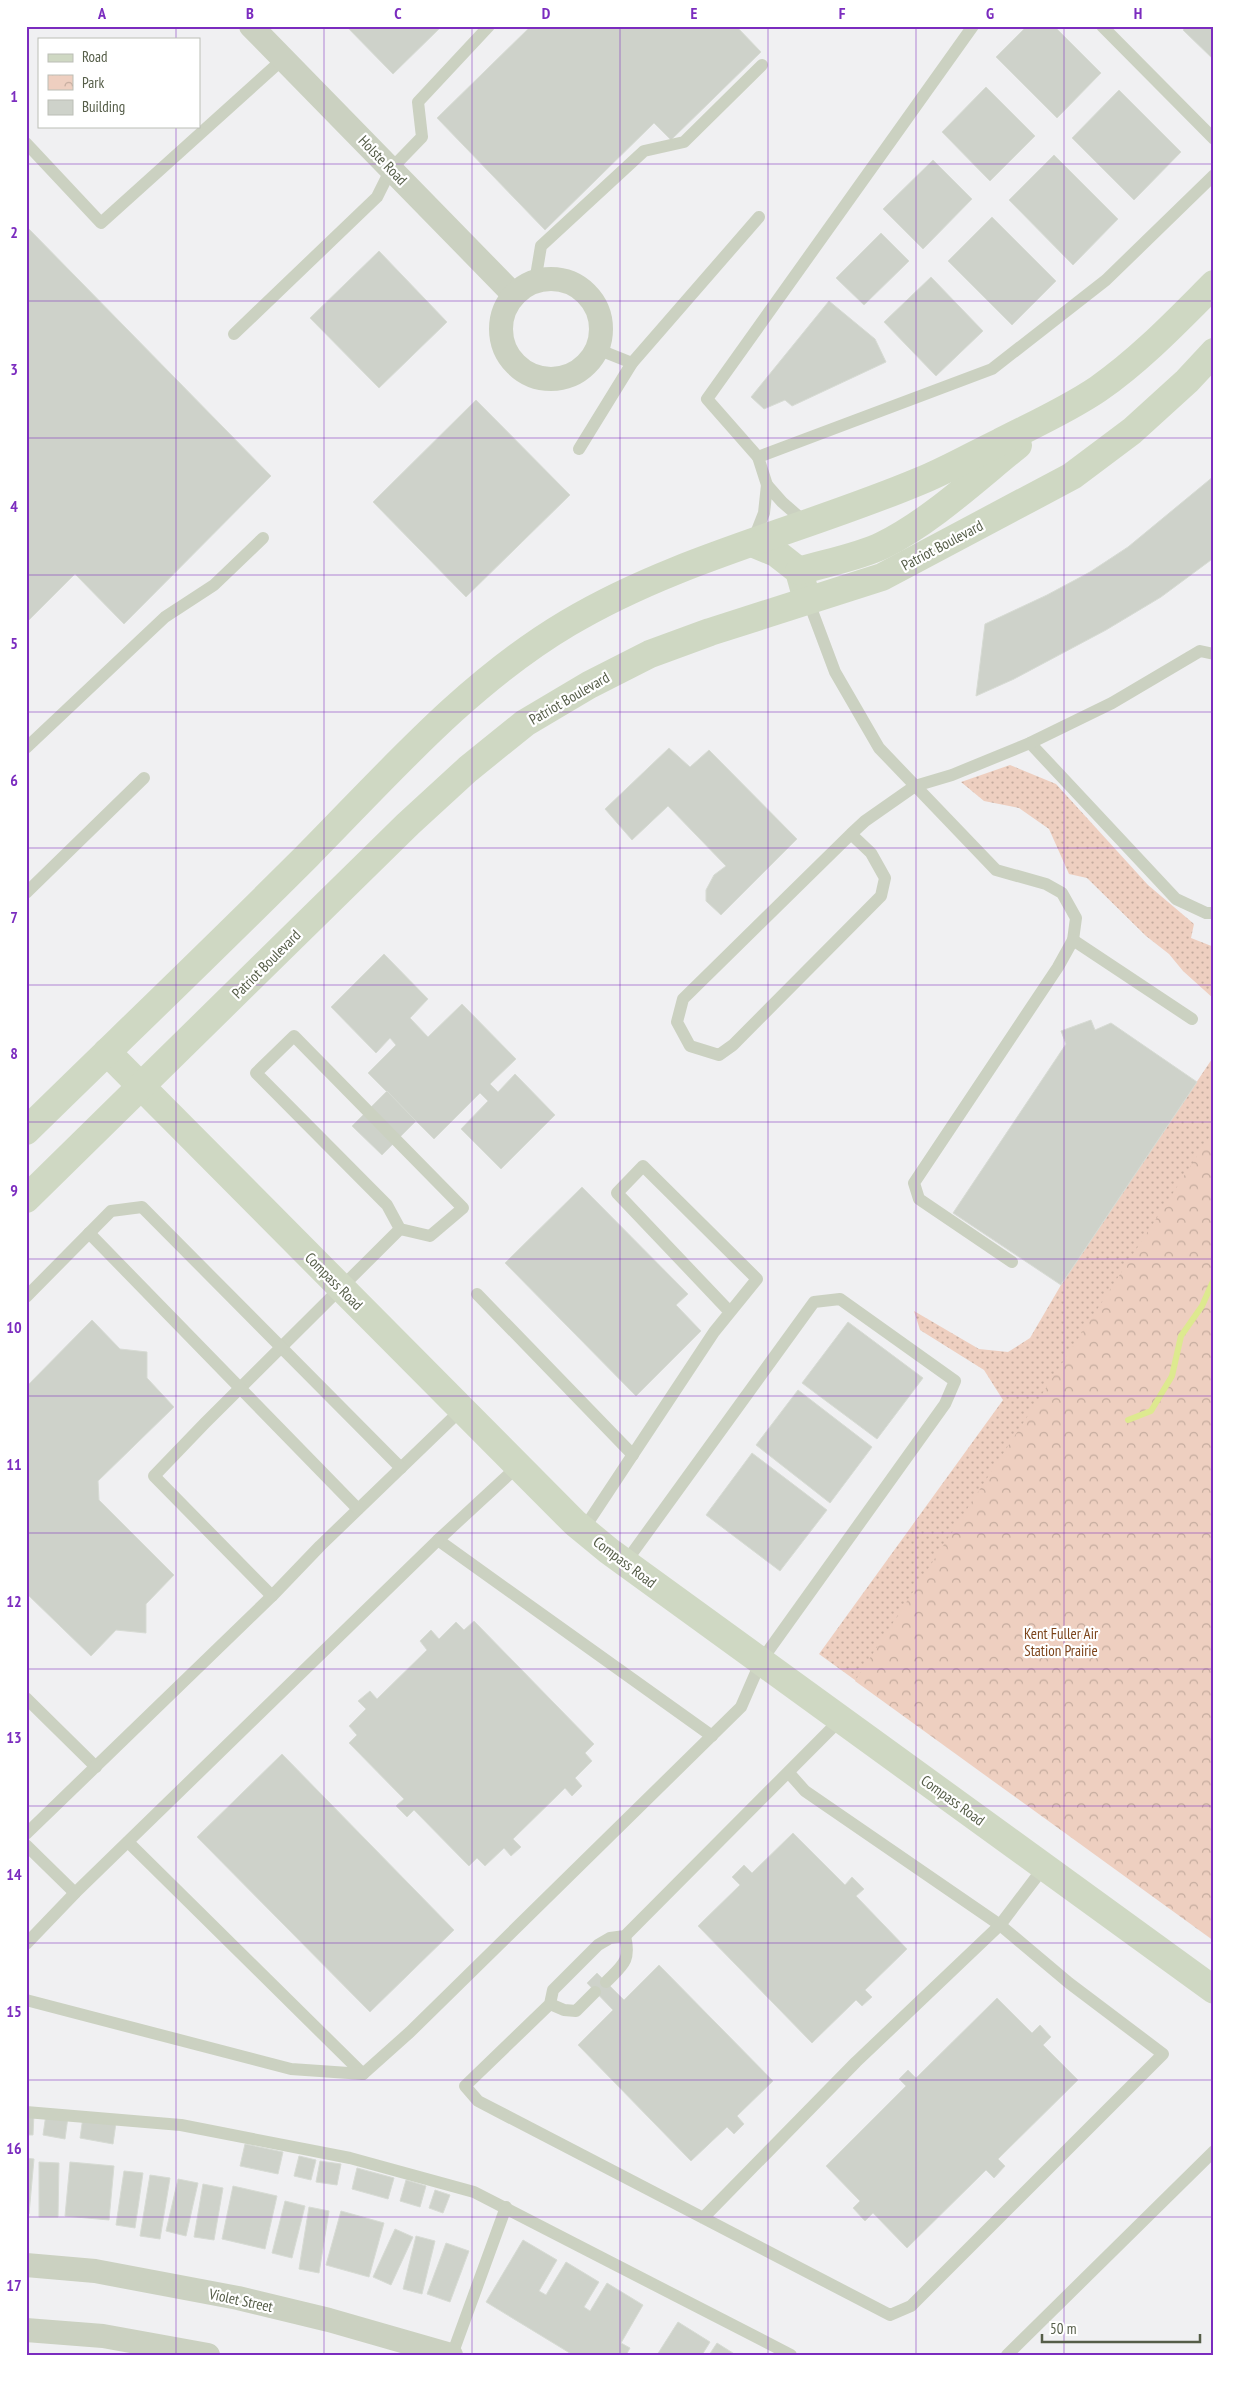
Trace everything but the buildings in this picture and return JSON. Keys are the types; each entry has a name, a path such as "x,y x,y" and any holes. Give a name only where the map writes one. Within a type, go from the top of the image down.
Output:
{"main road":[{"path":"26,1131 308,855 385,775 468,694 516,657 569,622 641,586 921,481 1054,415 1098,389 1146,351 1214,284"},
{"name":"Patriot Boulevard","path":"26,1199 142,1088 408,824 468,769 525,723 589,685 650,654 710,632 882,577 1072,476 1132,431 1187,381 1213,354"},
{"path":"799,571 882,546 897,537 952,500 1054,415"},
{"path":"752,543 776,553 799,571 808,600"},
{"name":"Compass Road","path":"107,1052 461,1410 584,1530 625,1563 1214,1990"}],"street":[{"name":"Holste Road","path":"251,26 514,295"},
{"path":"551,279 567,282 581,290 592,302 599,317 600,333 597,349 588,362 576,372 562,378 546,379 530,375 517,366 507,354 501,339 503,315 514,295 535,282 551,279"},
{"name":"Violet Street","path":"26,2265 95,2271 238,2298 329,2320 452,2355"},
{"path":"26,2330 103,2336 208,2355"}],"lane":[{"path":"234,334 377,196 392,169 422,137 418,102 489,26"},
{"path":"806,523 782,502 767,485 758,458 707,399 973,26"},
{"path":"1102,26 1214,138"},
{"path":"26,143 101,223 283,59"},
{"path":"535,282 540,246 644,151 684,142 762,65"},
{"path":"758,458 992,369 1106,280 1214,176"},
{"path":"579,449 632,363 760,217"},
{"path":"597,349 632,363"},
{"path":"752,543 764,513 767,485"},
{"path":"26,748 165,617 214,585 264,538"},
{"path":"808,600 835,672 879,748 996,870 1046,884 1062,893 1076,918 1073,940 1058,967 914,1183 919,1199 1012,1262"},
{"path":"851,834 871,853 885,878 881,896 733,1045 719,1055 690,1046 677,1022 683,999 851,834 866,820 914,786 952,775 1030,743 1112,703 1200,651 1214,654"},
{"path":"1030,743 1176,898 1206,913 1214,913"},
{"path":"26,893 144,778"},
{"path":"1073,940 1192,1019"},
{"path":"294,1036 463,1208 430,1236 400,1229 387,1205 256,1073 294,1036"},
{"path":"584,1530 714,1332 757,1279 643,1166 617,1193 730,1312"},
{"path":"26,1297 111,1211 142,1207 401,1468"},
{"path":"272,1596 154,1476 400,1229"},
{"path":"89,1234 358,1509"},
{"path":"477,1294 633,1455"},
{"path":"26,2000 292,2070 363,2074 410,2032 741,1707 761,1661 946,1404 955,1381 840,1299 814,1302 625,1563"},
{"path":"26,1834 461,1410"},
{"path":"26,1944 75,1893 438,1540 518,1467"},
{"path":"438,1540 712,1736"},
{"path":"26,1698 96,1767"},
{"path":"789,1773 805,1791 1000,1926 1069,1983 1163,2054 911,2306 890,2315 478,2101 465,2086 550,2004 553,1990 598,1945 610,1938 625,1936 841,1719"},
{"path":"128,1842 363,2074"},
{"path":"26,1845 75,1893"},
{"path":"702,2218 856,2062 1000,1926 1044,1867"},
{"path":"606,1982 625,1964 628,1950 625,1936"},
{"path":"550,2004 564,2010 576,2011 595,1992"},
{"path":"26,2112 181,2125 350,2158 474,2192 791,2355"},
{"path":"1007,2355 1214,2151"},
{"path":"452,2355 506,2207"}],"green space":[{"path":"1010,765 1056,784 1148,885 1194,924 1191,938 1214,947 1214,999 1183,971 1169,954 1146,936 1087,878 1069,874 1049,829 1019,808 984,801 961,782"},
{"name":"Kent Fuller Air Station Prairie","path":"1214,1056 1214,1940 819,1654 1003,1400 984,1370 920,1330 914,1311 979,1349 1008,1352 1030,1338 1061,1285"},
{"name":"Kent Fuller Air Station Prairie","path":"1214,1130 1214,1941 855,1681"}],"waterway":[{"path":"1128,1420 1151,1411 1172,1376 1181,1336 1202,1306 1214,1279"}]}
